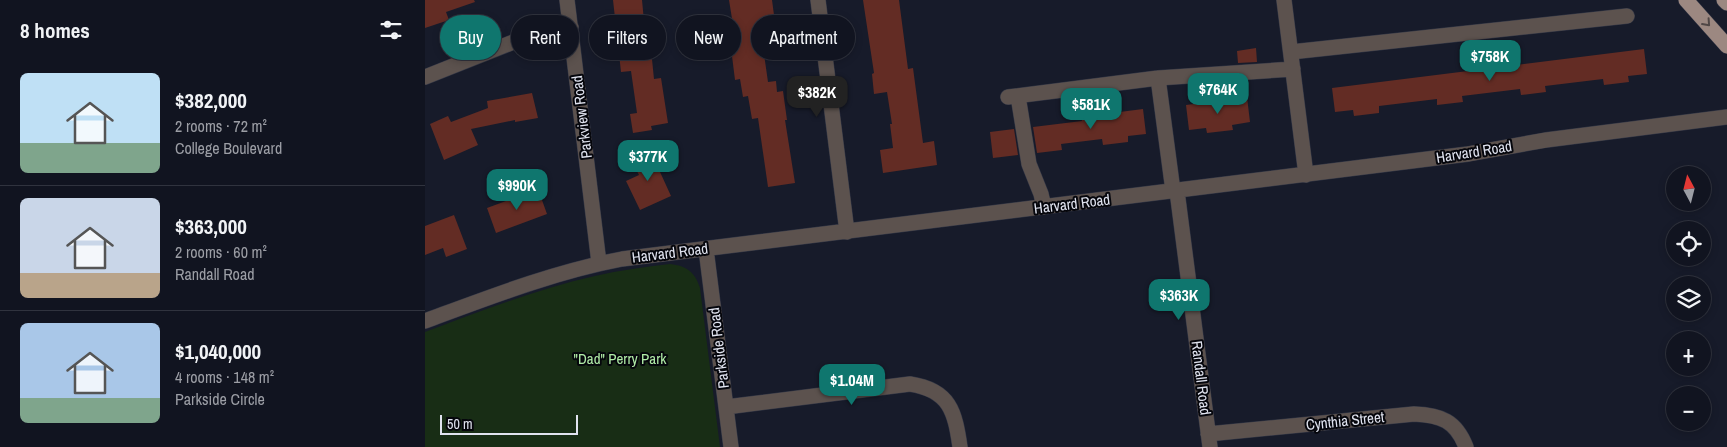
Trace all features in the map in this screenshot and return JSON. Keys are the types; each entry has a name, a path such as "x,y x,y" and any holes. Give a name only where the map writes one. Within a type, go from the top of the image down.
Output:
{"main road":[{"path":"1687,0 1727,46"}],"street":[{"name":"Parkview Road","path":"567,0 569,15"},
{"path":"818,0 847,232"},
{"path":"1284,0 1306,175"},
{"path":"1291,52 1627,16"},
{"path":"425,77 511,43"},
{"name":"Parkview Road","path":"575,60 599,264"},
{"path":"1044,207 1028,159 1013,97 1158,78 1293,69"},
{"name":"Randall Road","path":"1158,78 1209,441"},
{"name":"Harvard Road","path":"425,321 510,289 599,264 1468,154 1546,140 1727,117"},
{"name":"Parkside Road","path":"706,249 731,447"},
{"path":"726,406 910,384 930,389 939,395 952,410 957,423 960,447"},
{"name":"Cynthia Street","path":"1209,441 1414,414 1430,414 1443,418 1454,426 1467,447"}],"green space":[{"name":"\"Dad\" Perry Park","path":"670,264 686,268 696,278 700,288 720,447 425,447 425,332 509,301 573,281 614,272"}],"building":[{"path":"425,0 474,0 475,2 446,12 447,15 440,15 440,23 425,28"},
{"path":"613,0 642,0 643,15 615,15"},
{"path":"729,0 772,0 774,15 751,15 751,60 765,60 768,82 776,81 777,92 783,91 787,120 785,120 795,183 768,187 758,118 752,119 748,96 743,97 740,79 735,80 732,60 741,60 741,15 731,15"},
{"path":"863,0 899,0 908,69 913,68 923,143 934,141 937,165 883,173 880,150 893,148 890,124 892,124 887,92 874,94 872,74 874,73"},
{"path":"1256,48 1257,62 1238,63 1237,51"},
{"path":"1644,49 1647,74 1628,76 1629,82 1604,85 1603,79 1545,86 1546,92 1521,95 1520,89 1462,96 1463,102 1437,105 1437,99 1379,106 1379,113 1354,116 1353,110 1335,112 1332,88"},
{"path":"620,60 652,60 654,79 661,78 668,123 651,126 652,130 633,133 630,114 637,113 631,71 621,72"},
{"path":"532,93 538,118 515,122 515,120 471,129 478,145 444,160 430,124 448,116 451,122 488,108 487,101"},
{"path":"1247,97 1250,122 1232,125 1233,130 1207,133 1206,128 1189,130 1186,105"},
{"path":"1143,109 1146,134 1128,136 1128,142 1103,145 1102,139 1061,144 1062,150 1037,153 1033,127 1082,121 1081,117"},
{"path":"1014,129 1018,155 993,158 990,132"},
{"path":"650,150 671,196 640,210 626,181 639,175 631,159"},
{"path":"538,189 547,214 496,233 487,208"},
{"path":"454,215 467,249 446,257 443,248 425,255 425,226"}]}
